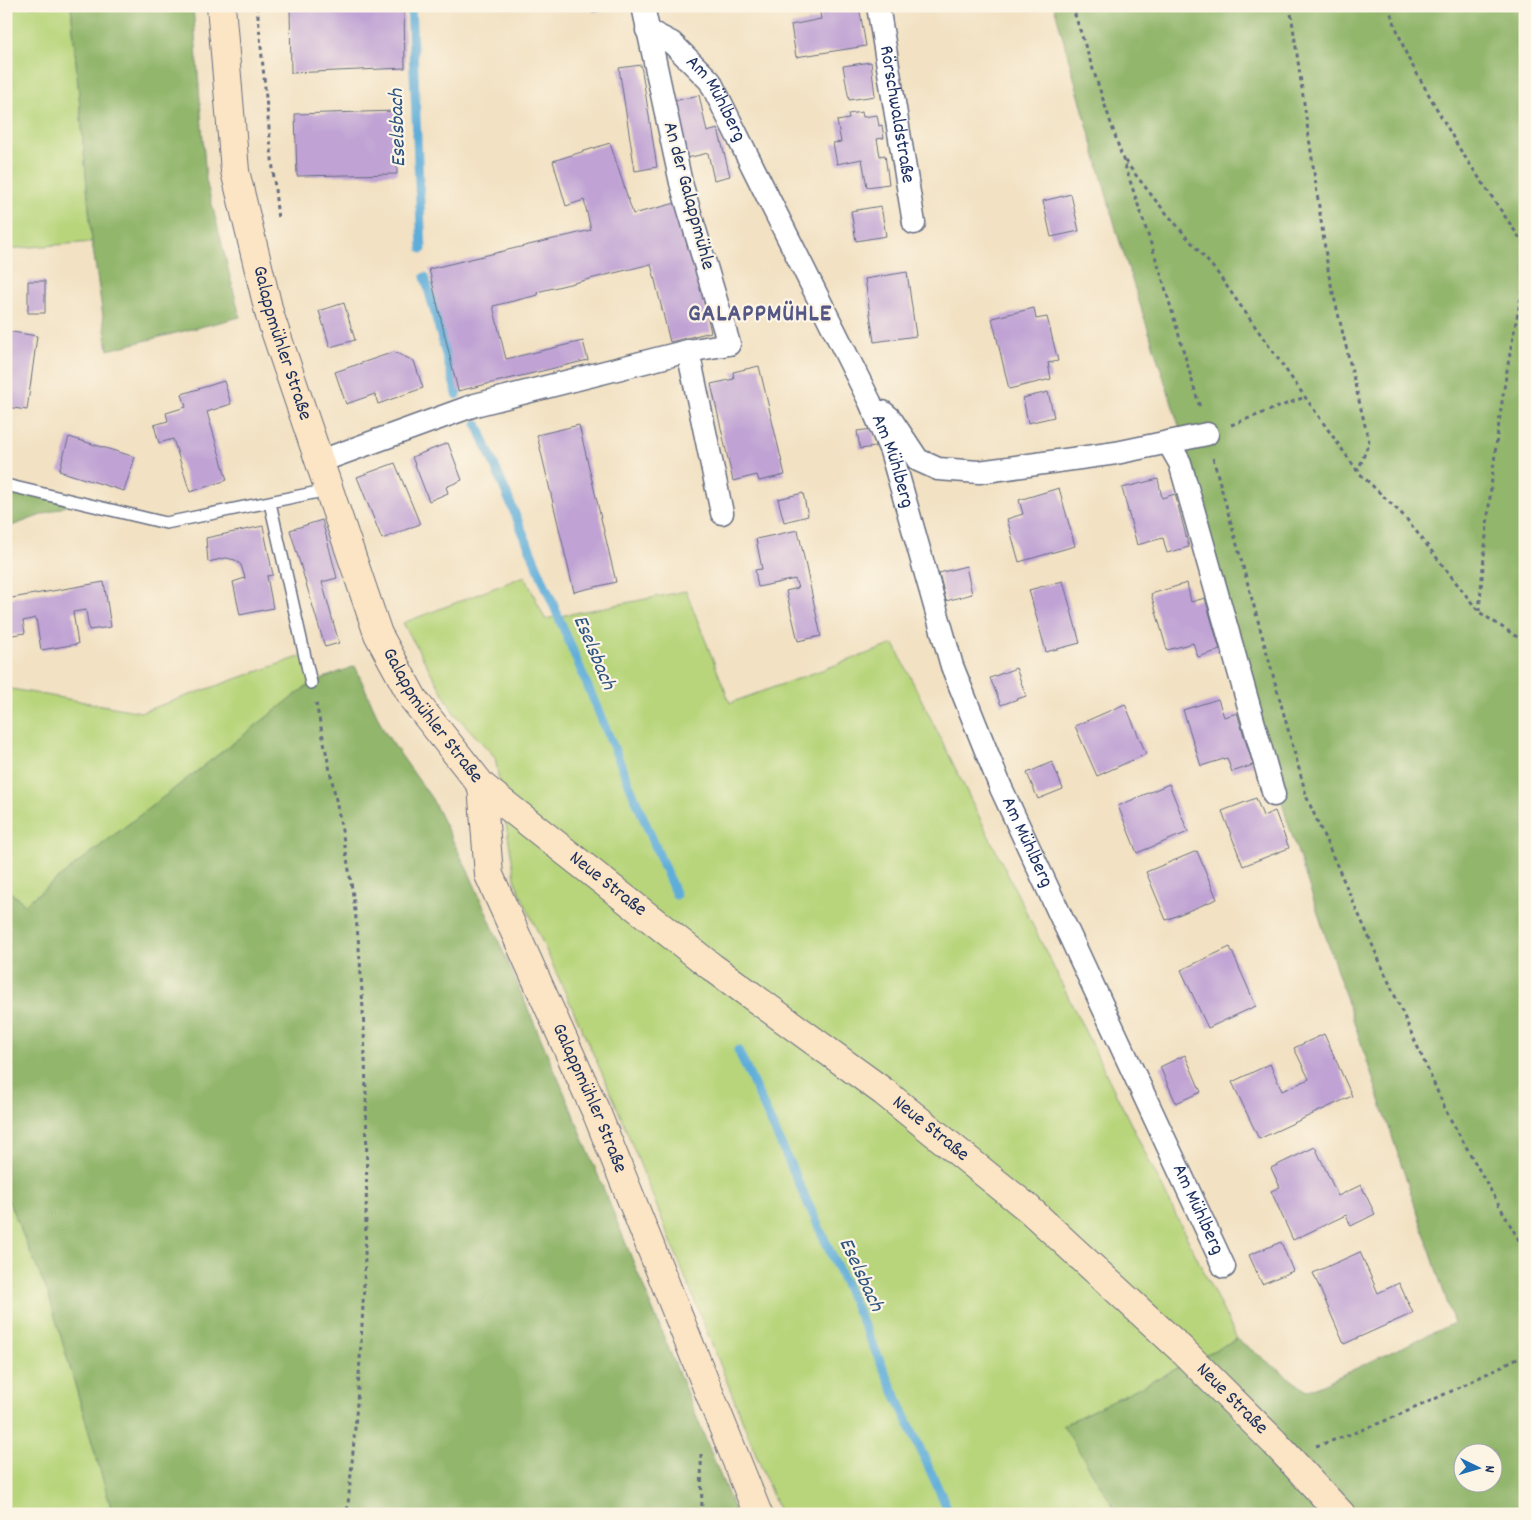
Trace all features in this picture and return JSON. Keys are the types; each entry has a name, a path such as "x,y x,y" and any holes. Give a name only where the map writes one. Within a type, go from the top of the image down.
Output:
{"main road":[{"name":"Galappmühler Straße","path":"221,6 235,171 270,316 318,462 378,634 414,700 482,786 489,875 597,1114 758,1514"},
{"name":"Neue Straße","path":"482,786 712,967 884,1092 1029,1209 1182,1350 1287,1456 1341,1514"}],"street":[{"name":"An der Galappmühle","path":"318,462 475,405 688,351 729,344 681,183 643,6"},
{"name":"Rörschwaldstraße","path":"878,6 914,222"},
{"name":"Am Mühlberg","path":"647,30 672,43 710,81 870,402 891,451 952,666 1001,788 1224,1267"},
{"path":"688,351 722,513"},
{"name":"Am Mühlberg","path":"870,402 890,418 918,460 938,469 979,472 1116,453 1207,434"},
{"path":"1168,442 1180,464 1274,795"}],"lane":[{"path":"6,485 166,523 328,490"},
{"path":"270,503 312,682"}],"path":[{"path":"257,6 279,223"},
{"path":"1072,6 1162,277 1307,798 1447,1113 1525,1251"},
{"path":"1290,6 1329,276 1369,442 1358,472"},
{"path":"1388,6 1407,56 1459,148 1525,246"},
{"path":"1124,159 1156,202 1216,271 1358,472 1405,517 1479,612 1525,642"},
{"path":"1479,612 1491,482 1510,343 1525,282"},
{"path":"1207,434 1305,397"},
{"path":"312,682 349,869 360,961 366,1119 366,1249 354,1447 347,1514"},
{"path":"1525,1344 1523,1355 1525,1361"},
{"path":"1287,1456 1346,1437 1448,1395 1523,1355"}],"green space":[{"path":"6,6 71,6 92,242 6,249"},
{"path":"71,6 193,6 206,180 240,317 108,350 92,242"},
{"path":"1054,6 1525,6 1525,1514 1118,1514 1063,1425 1237,1339 1307,1391 1454,1323 1287,820 1180,429 1118,236"},
{"path":"6,485 77,502 6,528"},
{"path":"525,576 545,619 686,591 730,703 894,644 1237,1339 1064,1425 1118,1514 780,1514 615,1102 516,884 495,757 454,713 403,623"},
{"path":"305,655 311,683 25,904 6,889 6,688 141,712"},
{"path":"355,666 384,731 432,799 470,875 567,1099 736,1514 113,1514 49,1296 6,1195 6,889 25,904 311,683"},
{"path":"6,1195 49,1296 113,1514 6,1514"}],"building":[{"path":"290,6 404,6 405,68 291,73"},
{"path":"592,6 617,6 617,7 593,12"},
{"path":"819,6 859,6 866,46 796,57 791,25 821,19"},
{"path":"871,62 875,96 849,100 843,66"},
{"path":"641,65 657,167 635,171 619,68"},
{"path":"699,95 707,132 718,129 730,176 714,180 708,153 687,158 674,101"},
{"path":"396,111 397,174 297,176 295,114"},
{"path":"862,112 863,117 877,115 879,126 882,125 884,138 877,139 880,156 885,155 889,184 867,187 862,159 837,164 833,143 841,142 837,121 849,119 848,114"},
{"path":"610,143 633,214 680,202 711,332 670,342 651,264 537,292 538,295 493,306 506,359 583,341 588,360 458,391 429,269 591,230 584,200 566,206 553,161"},
{"path":"1071,194 1079,231 1051,237 1043,201"},
{"path":"881,206 886,236 856,241 851,211"},
{"path":"907,272 916,336 874,342 865,279"},
{"path":"28,281 45,281 45,313 28,313"},
{"path":"344,303 355,340 330,347 319,311"},
{"path":"1034,308 1036,319 1047,317 1058,361 1048,363 1051,379 1009,389 992,318"},
{"path":"6,331 37,336 27,410 6,407"},
{"path":"394,352 414,361 423,388 378,404 375,394 346,404 335,372"},
{"path":"759,366 785,475 759,481 757,475 733,481 711,384 734,379 733,372"},
{"path":"224,381 231,404 207,412 227,480 190,492 173,439 159,443 154,425 168,421 166,413 186,407 182,394"},
{"path":"1048,392 1054,417 1028,423 1023,398"},
{"path":"579,425 616,582 574,592 537,435"},
{"path":"873,429 875,447 860,449 857,431"},
{"path":"69,437 135,457 124,491 59,471"},
{"path":"448,443 462,480 446,487 448,493 429,501 412,457"},
{"path":"395,463 420,524 382,539 357,477"},
{"path":"1158,479 1162,498 1175,494 1189,547 1167,553 1163,538 1137,545 1122,488"},
{"path":"1059,488 1075,546 1019,562 1007,519 1023,514 1019,500"},
{"path":"803,493 808,516 784,522 778,499"},
{"path":"322,520 337,578 322,582 339,643 325,647 290,530"},
{"path":"263,526 273,575 267,576 273,608 240,615 233,582 245,578 241,565 235,560 226,558 208,562 206,538"},
{"path":"798,530 821,636 798,641 786,591 798,588 795,579 758,587 755,570 762,569 756,539"},
{"path":"966,566 972,594 946,601 939,573"},
{"path":"1063,581 1080,643 1046,652 1029,590"},
{"path":"104,582 111,627 89,630 86,610 73,612 78,644 41,650 36,618 23,621 25,633 6,636 6,599"},
{"path":"1187,583 1191,602 1205,598 1220,650 1198,657 1193,643 1167,650 1151,594"},
{"path":"1016,668 1026,696 1001,705 990,678"},
{"path":"1218,699 1224,717 1237,713 1253,765 1232,772 1227,758 1201,766 1183,710"},
{"path":"1125,704 1146,754 1097,776 1075,726"},
{"path":"1052,762 1063,789 1038,799 1027,773"},
{"path":"1169,784 1188,832 1137,853 1118,806"},
{"path":"1256,798 1263,816 1275,811 1289,848 1243,866 1222,811"},
{"path":"1197,851 1217,899 1166,920 1146,872"},
{"path":"1230,947 1256,1006 1208,1028 1181,970"},
{"path":"1324,1034 1352,1096 1259,1139 1232,1082 1270,1064 1282,1091 1309,1079 1294,1048"},
{"path":"1185,1055 1201,1092 1176,1103 1160,1067"},
{"path":"1315,1147 1338,1196 1361,1185 1375,1214 1351,1226 1346,1215 1293,1240 1271,1191 1280,1187 1271,1168"},
{"path":"1281,1242 1293,1271 1262,1284 1249,1255"},
{"path":"1360,1252 1378,1293 1399,1283 1413,1313 1344,1344 1313,1273"}],"waterway":[{"name":"Eselsbach","path":"411,6 422,249"},
{"name":"Eselsbach","path":"425,277 457,395"},
{"name":"Eselsbach","path":"477,424 676,895"},
{"name":"Eselsbach","path":"738,1050 950,1514"}],"district":[{"name":"GALAPPMÜHLE","path":"760,315"}]}
